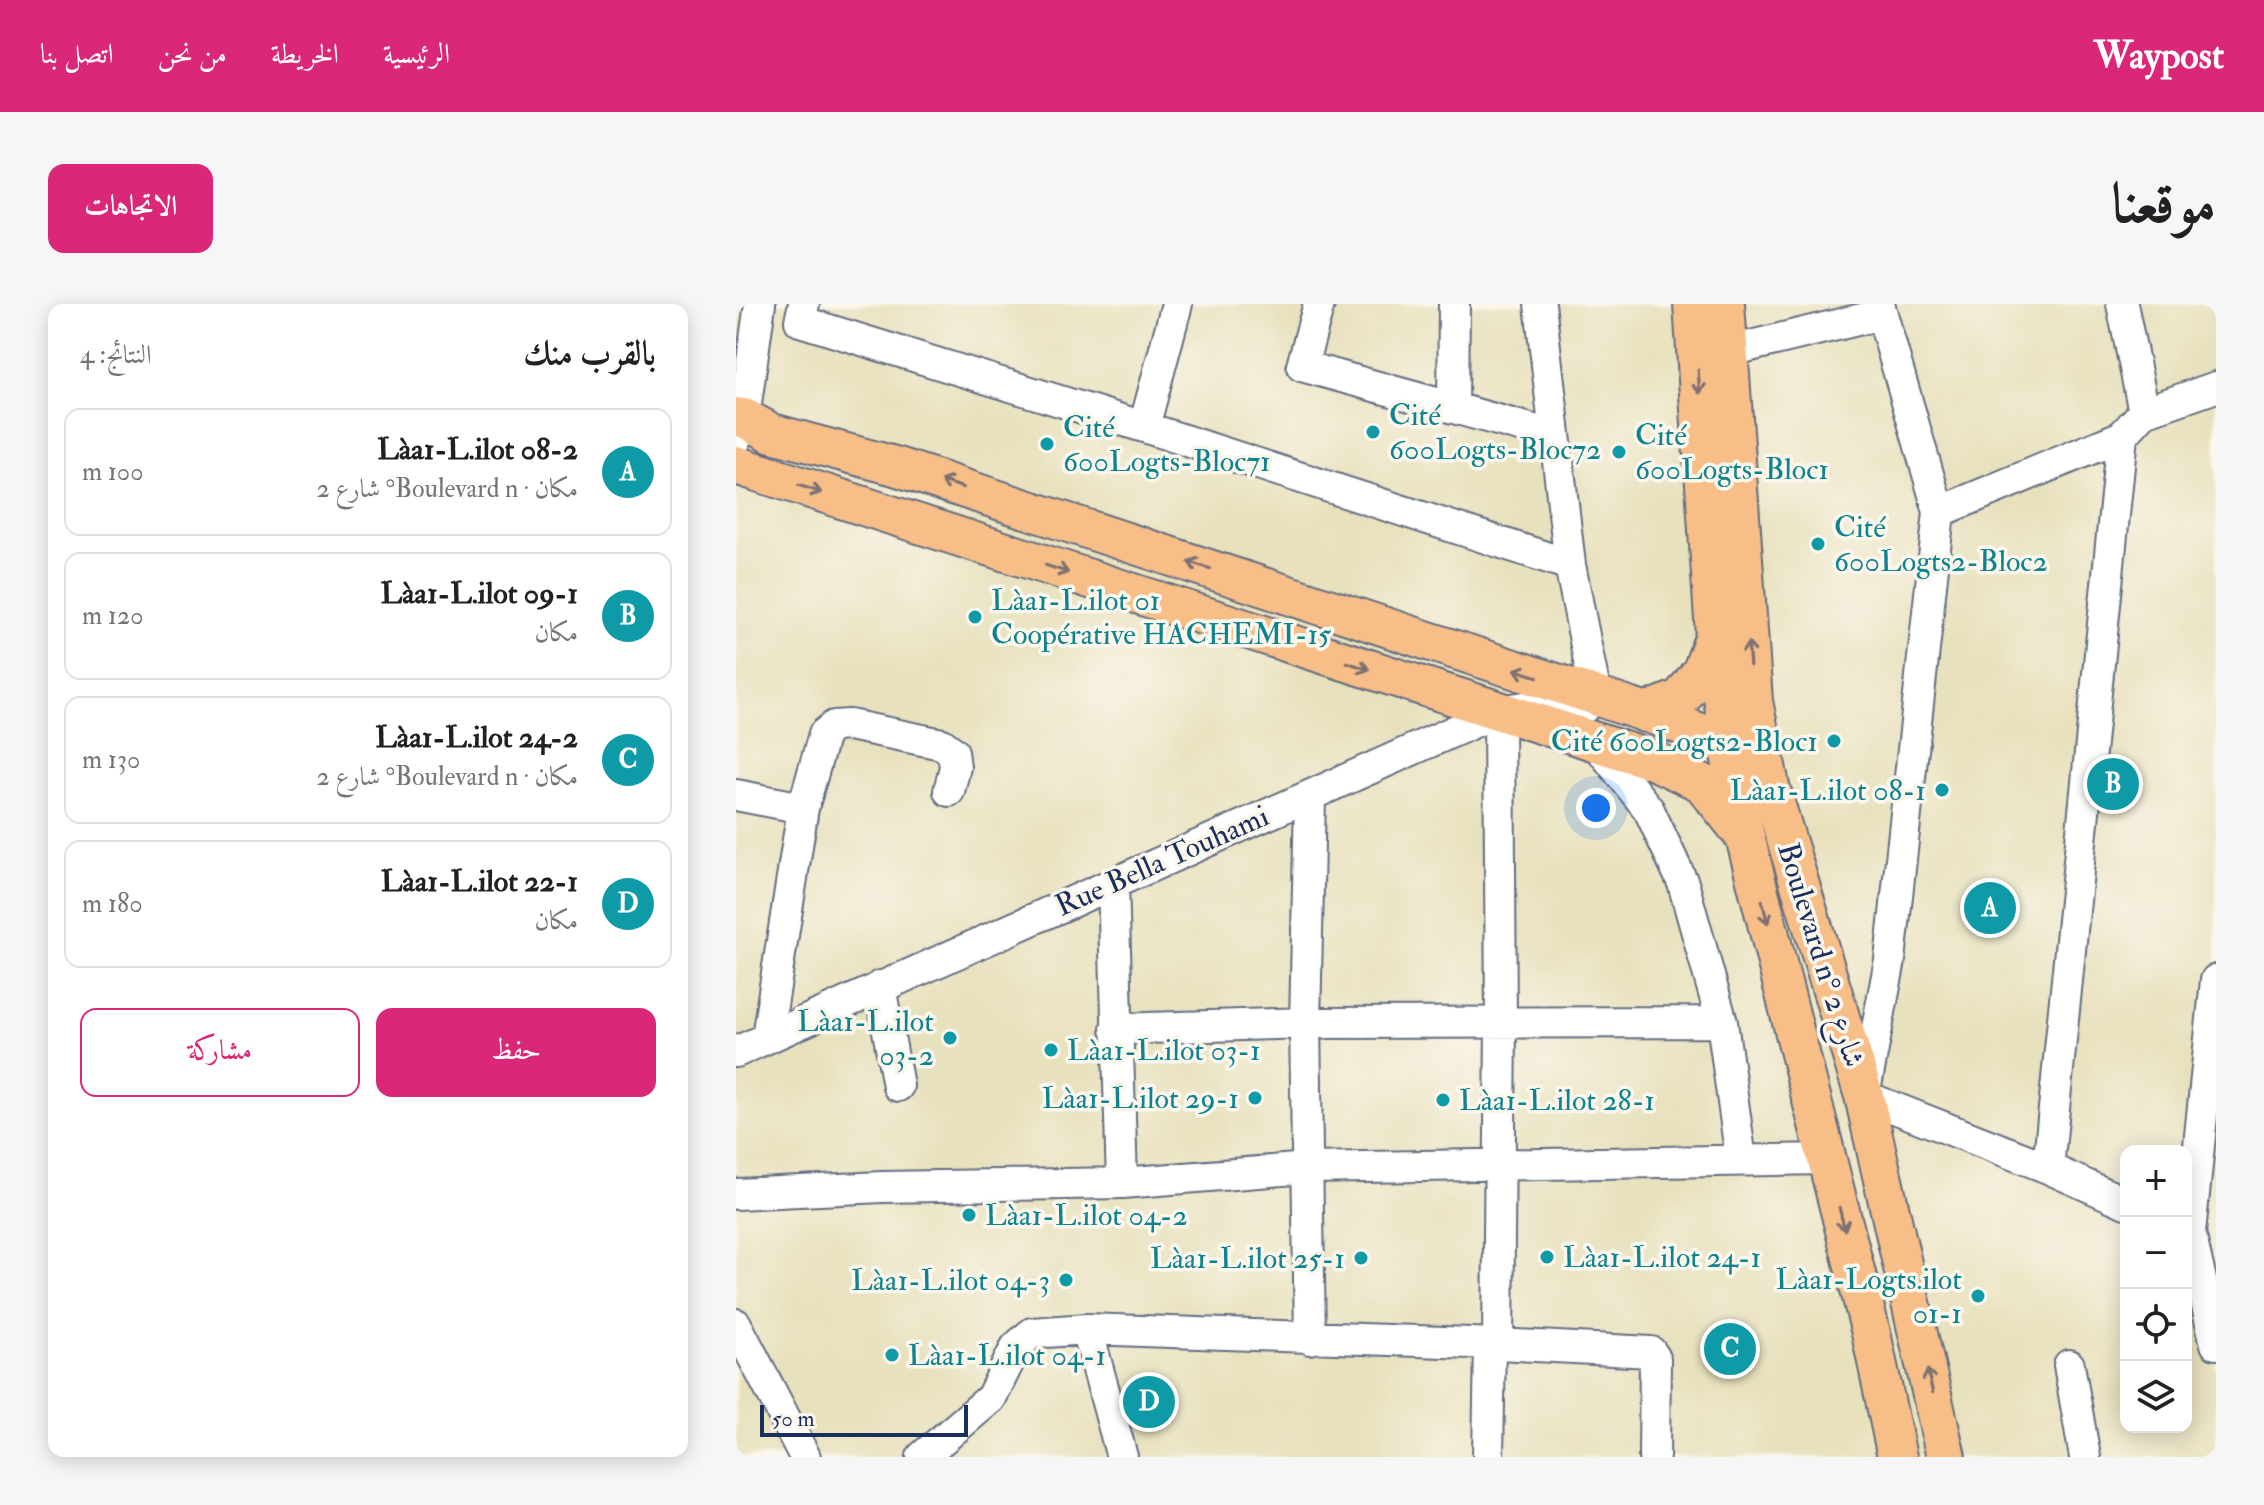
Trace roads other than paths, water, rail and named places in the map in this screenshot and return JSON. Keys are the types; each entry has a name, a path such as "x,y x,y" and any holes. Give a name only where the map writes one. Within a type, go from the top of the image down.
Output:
{"main road":[{"name":"Boulevard n° شارع 2","path":"1693,304 1715,635 1737,805 1871,1333 1897,1457"},
{"name":"Boulevard n° شارع 2","path":"1725,304 1753,701 1770,786 1864,1096 1946,1457"},
{"path":"739,425 895,466 1645,713 1730,746 1752,762 1770,786"},
{"path":"736,465 1655,761 1702,783 1745,837"},
{"path":"1645,713 1681,698 1702,671 1715,635"},
{"path":"1678,772 1713,766 1730,746 1753,701"}],"street":[{"path":"1319,304 1302,366 1555,436"},
{"path":"1453,408 1454,304"},
{"path":"1540,304 1570,565 1596,696 1560,731"},
{"path":"2122,304 2144,412"},
{"path":"1144,427 1173,305"},
{"path":"739,425 759,306 802,313 1570,565"},
{"path":"1730,351 1880,309 1939,512 1890,960 1864,1096 2048,1168 2120,1200"},
{"path":"1939,512 2122,436 2144,412 2216,387"},
{"path":"2048,1168 2122,436"},
{"name":"Rue Bella Touhami","path":"736,1052 1499,711 1596,696"},
{"path":"1488,1457 1500,1165 1499,711"},
{"path":"767,1037 803,808 824,734 834,726 849,725 942,744 953,752 955,767 949,791"},
{"path":"1596,743 1649,810 1677,871 1722,1022 1741,1160"},
{"path":"736,795 803,808"},
{"path":"1310,796 1305,1023 1310,1339"},
{"path":"1113,883 1122,1183"},
{"path":"2216,980 2197,1233 2216,1344"},
{"path":"880,986 898,1086"},
{"path":"1116,1029 1305,1023 1722,1022"},
{"path":"736,1194 882,1187 1122,1183 1308,1168 1827,1159"},
{"path":"736,1324 805,1457"},
{"path":"922,1457 991,1398 1016,1347 1032,1333 1087,1329 1651,1352 1655,1358 1654,1457"},
{"path":"1087,1329 1122,1457"},
{"path":"2069,1365 2085,1457"}],"place":[{"name":"Cité 600Logts-Bloc72","path":"1373,432"},
{"name":"Cité 600Logts-Bloc71","path":"1047,444"},
{"name":"Cité 600Logts-Bloc1","path":"1619,452"},
{"name":"Cité 600Logts2-Bloc2","path":"1818,544"},
{"name":"Làa1-L.ilot 01 Coopérative HACHEMI-15","path":"975,617"},
{"name":"Cité 600Logts2-Bloc1","path":"1834,741"},
{"name":"Làa1-L.ilot 09-1","path":"2113,784"},
{"name":"Làa1-L.ilot 08-1","path":"1942,790"},
{"name":"Làa1-L.ilot 08-2","path":"1990,908"},
{"name":"Làa1-L.ilot 03-2","path":"950,1038"},
{"name":"Làa1-L.ilot 03-1","path":"1051,1050"},
{"name":"Làa1-L.ilot 29-1","path":"1255,1098"},
{"name":"Làa1-L.ilot 28-1","path":"1443,1100"},
{"name":"Làa1-L.ilot 04-2","path":"969,1215"},
{"name":"Làa1-L.ilot 24-1","path":"1547,1257"},
{"name":"Làa1-L.ilot 25-1","path":"1361,1258"},
{"name":"Làa1-L.ilot 04-3","path":"1066,1280"},
{"name":"Làa1-Logts.ilot 01-1","path":"1978,1296"},
{"name":"Làa1-L.ilot 24-2","path":"1730,1349"},
{"name":"Làa1-L.ilot 04-1","path":"892,1355"},
{"name":"Làa1-L.ilot 22-1","path":"1149,1402"}]}
